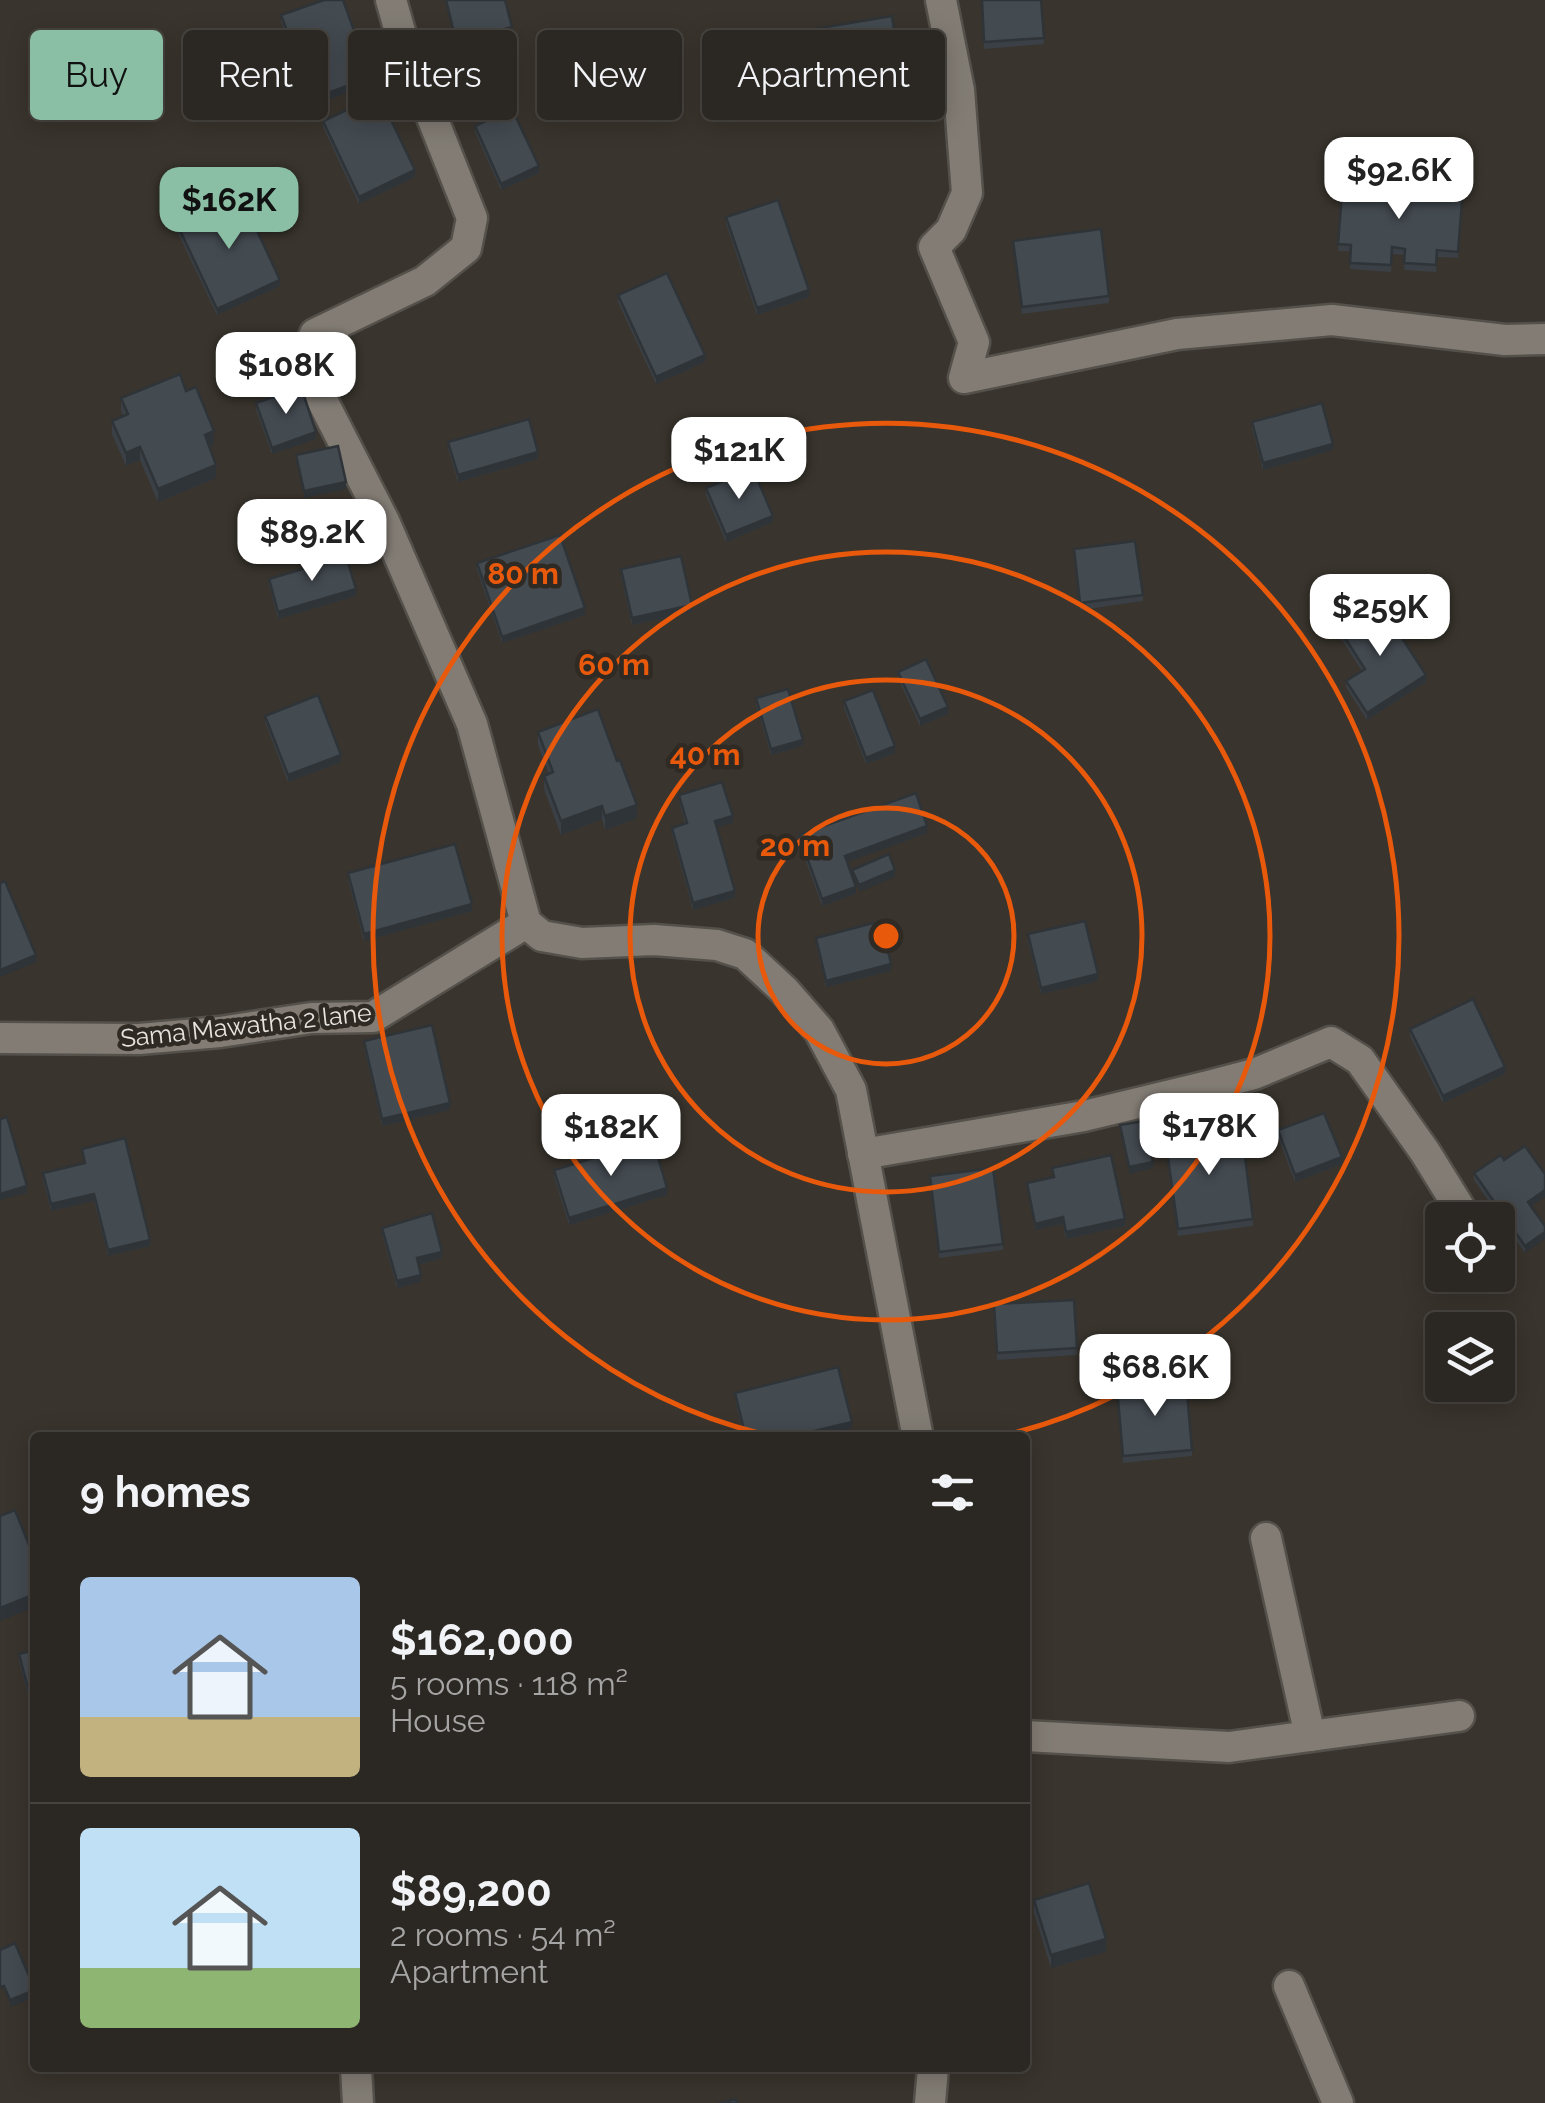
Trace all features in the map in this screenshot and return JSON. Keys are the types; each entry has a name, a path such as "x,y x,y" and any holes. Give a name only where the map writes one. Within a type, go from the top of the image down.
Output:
{"street":[{"path":"392,0 405,50 472,218 466,248 425,281 315,334 304,363 384,521 472,724 526,922 542,936 582,942 654,940 716,945 744,954 785,991 819,1030 850,1090 917,1432"},
{"path":"941,0 959,90 967,192 952,230 934,247 974,342 964,378 1177,334 1332,320 1506,340 1545,339"},
{"name":"Sama Mawatha 2 lane","path":"0,1038 138,1039 311,1018 373,1018 526,922"},
{"path":"863,1154 1084,1116 1173,1095 1254,1074 1331,1042 1360,1060 1456,1202"},
{"path":"1266,1538 1310,1736"},
{"path":"1030,1736 1229,1747 1459,1716"},
{"path":"1289,1986 1338,2103"},
{"path":"356,2072 358,2103"},
{"path":"930,2103 933,2072"}],"building":[{"path":"324,0 343,0 354,30 348,30 348,86 328,93 328,30 287,30 281,15"},
{"path":"446,0 505,0 512,27 453,30"},
{"path":"982,0 1041,0 1044,38 984,42"},
{"path":"892,16 894,30 814,30"},
{"path":"348,109 348,120 391,120 415,170 359,197 323,121"},
{"path":"488,120 517,120 539,166 501,184 475,126"},
{"path":"1343,181 1463,189 1458,252 1437,250 1436,265 1404,263 1405,249 1392,247 1391,265 1350,263 1351,245 1338,244"},
{"path":"240,194 280,280 217,309 177,224"},
{"path":"778,200 809,290 757,308 726,217"},
{"path":"1101,229 1109,296 1022,307 1013,241"},
{"path":"667,273 705,355 656,377 618,295"},
{"path":"180,374 186,391 196,387 214,431 205,435 216,465 158,489 140,447 126,453 112,421 128,414 121,398"},
{"path":"301,387 316,432 272,448 256,403"},
{"path":"1322,403 1333,444 1263,463 1252,422"},
{"path":"529,419 538,452 458,475 448,442"},
{"path":"338,446 346,482 304,491 296,455"},
{"path":"753,469 773,516 726,535 706,488"},
{"path":"560,535 585,608 502,637 477,563"},
{"path":"1135,541 1143,595 1080,603 1074,549"},
{"path":"346,556 356,589 278,612 269,579"},
{"path":"681,556 692,605 632,618 621,569"},
{"path":"1380,604 1426,675 1367,713 1346,681 1365,669 1340,630"},
{"path":"926,659 948,707 920,719 898,672"},
{"path":"788,689 803,740 771,749 756,698"},
{"path":"873,690 895,746 866,758 844,701"},
{"path":"318,695 341,755 288,775 265,716"},
{"path":"598,709 637,805 605,816 602,806 561,821 544,776 553,772 538,732"},
{"path":"722,782 733,816 715,821 735,891 693,903 672,828 687,823 679,795"},
{"path":"916,793 927,826 845,856 856,887 822,899 799,835"},
{"path":"455,844 472,904 364,934 348,873"},
{"path":"889,854 895,870 859,885 852,870"},
{"path":"5,881 36,955 0,970 0,883"},
{"path":"881,921 891,964 826,981 816,938"},
{"path":"1085,921 1098,974 1041,988 1028,934"},
{"path":"1473,999 1505,1067 1443,1096 1410,1029"},
{"path":"432,1025 450,1103 382,1119 364,1041"},
{"path":"1324,1113 1342,1157 1295,1175 1278,1130"},
{"path":"7,1117 27,1186 0,1194 0,1119"},
{"path":"1144,1121 1153,1162 1129,1167 1120,1125"},
{"path":"1241,1126 1253,1219 1178,1229 1165,1137"},
{"path":"125,1138 150,1240 108,1250 94,1194 51,1204 43,1173 85,1163 82,1149"},
{"path":"653,1140 667,1188 569,1218 554,1170"},
{"path":"1525,1146 1545,1174 1545,1190 1528,1202 1545,1232 1525,1246 1515,1232 1515,1202 1494,1202 1474,1173 1501,1155 1504,1160"},
{"path":"1111,1155 1125,1219 1066,1232 1063,1217 1035,1224 1027,1183 1054,1177 1052,1168"},
{"path":"993,1168 1003,1244 939,1252 930,1176"},
{"path":"432,1213 442,1252 417,1258 421,1275 397,1281 382,1228"},
{"path":"1074,1300 1077,1348 997,1353 994,1304"},
{"path":"838,1367 852,1422 810,1432 745,1432 735,1393"},
{"path":"1186,1381 1192,1450 1123,1456 1117,1388"},
{"path":"15,1510 30,1548 30,1596 0,1608 0,1516"},
{"path":"30,1651 30,1696 19,1654"},
{"path":"1089,1883 1106,1939 1051,1955 1034,1900"},
{"path":"15,1943 30,1978 30,1992 10,2000 4,1986 0,1987 0,1950"}]}
